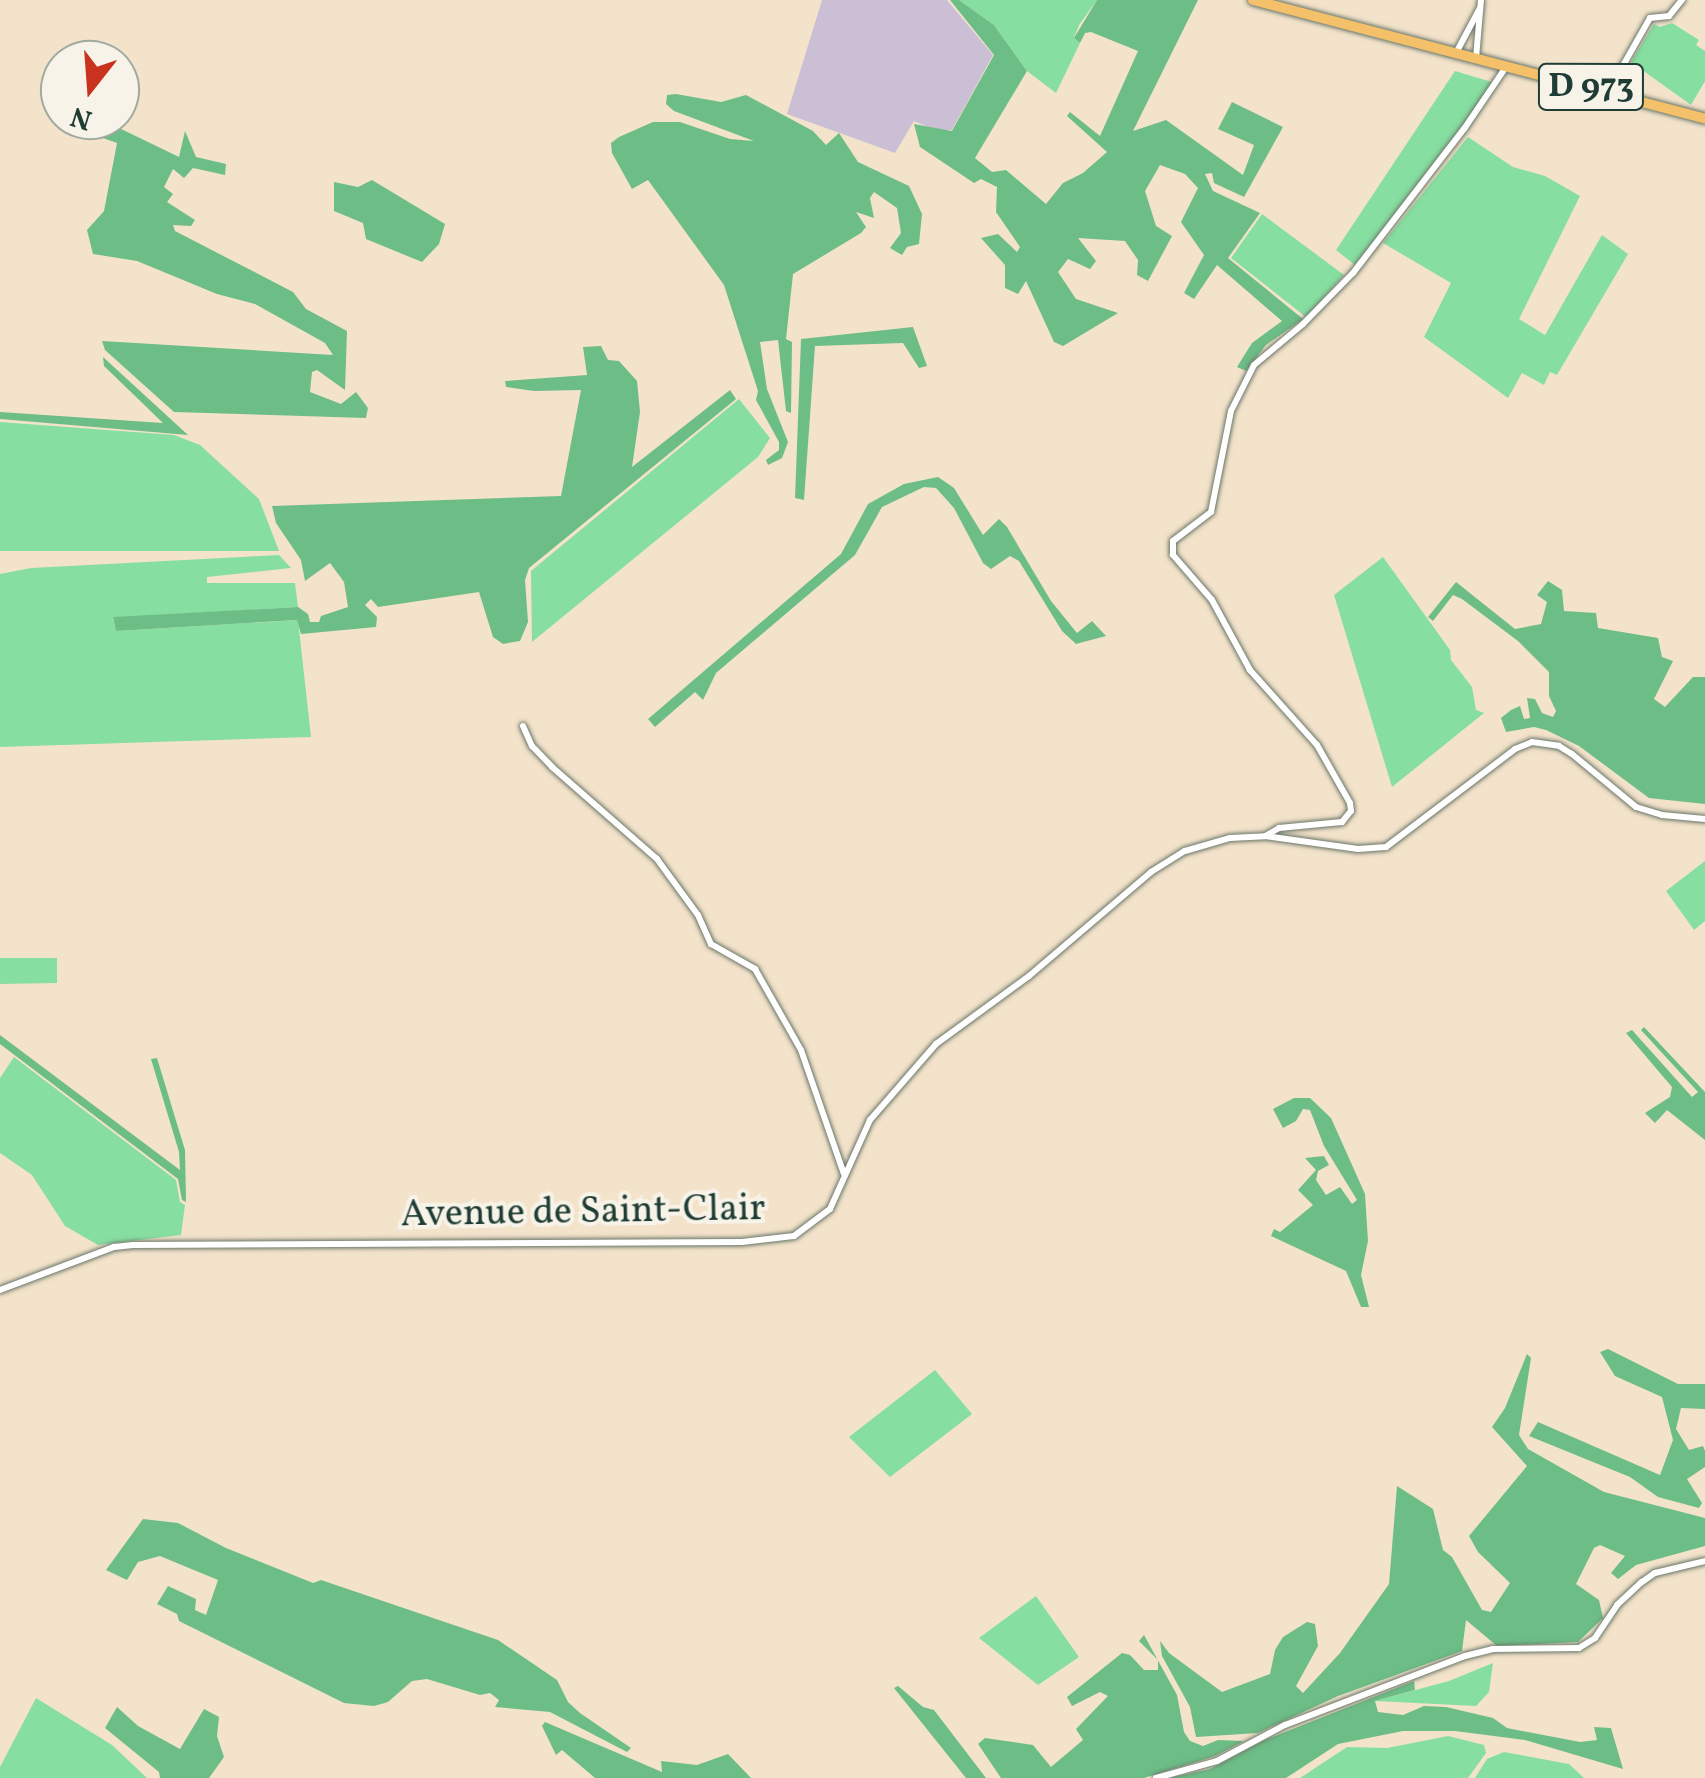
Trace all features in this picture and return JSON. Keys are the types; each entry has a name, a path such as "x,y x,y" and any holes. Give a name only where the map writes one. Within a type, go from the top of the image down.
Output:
{"main road":[{"name":"D 973","path":"1253,0 1705,119"}],"street":[{"path":"1608,92 1650,18 1668,16 1682,0"},
{"path":"1456,53 1481,4"},
{"path":"1476,58 1481,4"},
{"path":"1264,836 1280,828 1342,822 1351,811 1350,802 1317,745 1267,694 1250,670 1212,600 1173,555 1173,541 1211,512 1231,411 1254,365 1303,324 1352,273 1464,129 1507,66"},
{"path":"522,726 532,746 552,768 657,859 698,915 711,944 755,968 801,1050 845,1175"},
{"name":"Avenue de Saint-Clair","path":"0,1290 133,1245 779,1240 794,1236 830,1209 879,1107 936,1044 1029,976 1166,861 1204,844 1264,836 1358,849 1386,847 1516,749 1532,742 1559,746 1572,754 1636,807 1662,815 1705,819"},
{"path":"1156,1778 1217,1761 1285,1725 1466,1656 1493,1649 1579,1648 1595,1638 1617,1605 1655,1573 1705,1561"}],"shaded area":[{"path":"822,0 947,0 993,55 952,130 935,130 914,121 895,153 787,114"}],"green space":[{"path":"950,0 959,0 994,25 1027,71 975,158 992,172 1006,170 1046,204 1063,183 1083,173 1107,152 1067,116 1070,112 1100,136 1138,51 1091,32 1085,33 1080,43 1074,38 1097,0 1198,0 1133,131 1166,120 1243,175 1254,145 1218,129 1232,102 1283,127 1244,197 1214,183 1212,173 1205,174 1213,191 1260,213 1228,258 1303,319 1266,345 1246,371 1237,367 1252,343 1282,321 1217,265 1194,299 1184,293 1204,255 1181,222 1198,188 1185,174 1160,165 1145,191 1156,226 1172,236 1148,281 1137,275 1138,260 1125,241 1078,238 1096,261 1090,269 1068,259 1058,272 1076,299 1118,313 1063,346 1054,342 1026,281 1018,294 1005,288 1005,265 981,238 998,234 1017,252 1020,247 996,212 997,187 981,179 974,183 920,147 914,124 952,131 994,55"},
{"path":"959,0 1097,0 1079,25 1074,38 1080,43 1056,93 1027,71 994,25"},
{"path":"1672,23 1699,40 1696,45 1705,51 1705,81 1691,105 1631,62 1654,24 1660,27"},
{"path":"1455,71 1495,83 1355,265 1336,250"},
{"path":"667,95 721,102 746,95 813,131 826,145 839,133 858,162 909,186 922,214 919,244 907,247 902,255 890,248 901,233 897,208 874,192 870,198 874,218 856,212 866,227 861,233 793,274 786,339 792,342 791,413 786,411 778,340 760,342 767,389 788,442 782,458 768,465 766,460 779,450 779,442 756,400 758,391 724,285 648,180 632,189 612,153 611,143 653,122 680,122 730,139 754,141 674,111 666,104"},
{"path":"185,131 196,157 226,164 225,175 193,168 184,178 173,169 164,187 173,194 167,202 195,220 191,226 173,225 175,231 293,292 306,309 347,331 345,390 317,370 312,372 310,392 341,404 356,392 368,408 366,418 174,412 105,350 102,341 333,355 325,343 255,304 217,294 137,261 93,254 87,230 104,211 117,143 108,140 140,138 179,157"},
{"path":"1468,137 1513,167 1545,176 1580,196 1519,319 1545,335 1602,235 1628,254 1557,375 1550,372 1544,385 1522,373 1508,398 1424,337 1451,283 1383,243"},
{"path":"372,180 445,224 439,244 422,262 366,239 363,223 334,211 334,182 358,187"},
{"path":"1262,214 1344,275 1306,317 1231,258"},
{"path":"913,327 927,366 919,368 903,343 815,346 804,500 795,498 801,339"},
{"path":"601,346 608,360 619,361 637,381 640,412 632,467 730,390 736,399 529,568 525,580 528,622 520,641 503,644 493,637 479,592 378,607 371,599 365,605 377,617 376,627 301,634 297,620 116,631 113,617 298,607 308,614 310,622 319,622 321,616 348,607 344,582 330,563 305,581 301,560 276,523 272,506 561,496 581,390 534,391 506,387 505,381 587,375 583,347"},
{"path":"103,357 188,435 0,419 0,412 163,423 104,366"},
{"path":"739,399 770,438 758,457 532,642 531,571"},
{"path":"0,422 174,435 200,445 259,499 279,551 0,551"},
{"path":"938,477 954,488 983,535 999,519 1007,527 1051,601 1077,633 1092,621 1106,636 1076,644 1062,631 1019,561 1010,556 991,569 983,563 954,508 936,488 924,487 882,507 855,555 716,673 703,700 695,692 655,727 648,719 841,554 868,504 904,484"},
{"path":"279,555 291,568 207,577 207,583 295,583 298,607 113,618 116,631 298,620 311,737 0,747 0,574 31,568"},
{"path":"1383,557 1450,650 1451,660 1472,687 1476,710 1484,713 1392,787 1334,595"},
{"path":"1548,581 1562,590 1564,611 1596,613 1598,628 1658,638 1662,657 1673,661 1654,699 1665,707 1693,677 1705,677 1705,804 1649,798 1579,746 1546,730 1534,727 1506,732 1501,718 1511,710 1520,706 1524,719 1530,718 1527,698 1535,699 1542,713 1553,717 1556,711 1549,696 1549,672 1518,641 1462,599 1453,595 1433,621 1428,617 1456,582 1515,629 1541,624 1547,602 1537,595"},
{"path":"1705,861 1705,921 1694,930 1666,891"},
{"path":"0,958 57,958 57,983 0,984"},
{"path":"1644,1027 1705,1092 1705,1140 1667,1110 1655,1123 1645,1113 1670,1097 1672,1087 1626,1033 1632,1030 1692,1097 1698,1092 1641,1030"},
{"path":"0,1035 180,1170 179,1152 151,1059 157,1058 185,1150 186,1202 182,1200 178,1179 0,1044"},
{"path":"14,1057 176,1180 180,1202 185,1205 181,1235 98,1245 65,1226 32,1175 0,1153 0,1078"},
{"path":"1294,1098 1310,1098 1331,1118 1365,1194 1368,1241 1361,1275 1369,1307 1361,1307 1346,1271 1271,1236 1274,1229 1280,1232 1313,1205 1298,1190 1316,1170 1305,1158 1324,1156 1329,1165 1318,1171 1316,1180 1326,1195 1340,1187 1352,1204 1357,1200 1324,1146 1310,1110 1303,1109 1296,1121 1283,1128 1273,1109"},
{"path":"1608,1349 1678,1384 1705,1384 1705,1409 1681,1408 1676,1429 1689,1450 1703,1446 1705,1451 1705,1467 1687,1479 1702,1503 1699,1508 1658,1497 1630,1477 1529,1436 1538,1422 1660,1475 1673,1440 1662,1397 1615,1376 1600,1352"},
{"path":"1527,1354 1531,1358 1519,1435 1528,1449 1604,1492 1705,1518 1705,1546 1636,1565 1618,1579 1611,1573 1625,1556 1600,1545 1594,1548 1576,1584 1599,1600 1603,1618 1578,1642 1497,1646 1466,1620 1462,1651 1338,1696 1258,1733 1196,1737 1190,1707 1162,1656 1160,1641 1169,1653 1222,1692 1270,1674 1275,1650 1283,1637 1307,1622 1315,1624 1318,1646 1296,1686 1303,1693 1340,1653 1389,1584 1397,1486 1433,1509 1443,1550 1452,1557 1482,1610 1491,1612 1510,1583 1478,1552 1469,1536 1527,1466 1492,1427 1505,1408"},
{"path":"935,1370 972,1414 890,1477 849,1437"},
{"path":"143,1519 178,1523 226,1548 313,1583 321,1580 498,1640 557,1680 568,1702 631,1748 627,1752 550,1712 495,1707 499,1700 490,1693 480,1695 427,1679 412,1681 388,1702 374,1706 344,1703 179,1621 177,1614 157,1604 168,1586 196,1599 195,1610 206,1615 218,1580 160,1556 138,1562 127,1580 106,1570"},
{"path":"1036,1596 1079,1657 1038,1685 979,1638"},
{"path":"1144,1635 1157,1659 1139,1641"},
{"path":"1122,1653 1130,1655 1144,1670 1158,1670 1158,1660 1177,1695 1184,1732 1190,1741 1203,1746 1218,1740 1244,1741 1215,1756 1144,1778 1001,1778 978,1744 985,1738 1033,1745 1051,1767 1083,1740 1076,1729 1108,1696 1100,1692 1072,1706 1067,1697"},
{"path":"1493,1663 1489,1692 1476,1706 1375,1701 1449,1681"},
{"path":"1414,1681 1415,1690 1375,1701 1378,1712 1403,1715 1424,1706 1446,1707 1493,1718 1507,1728 1580,1742 1597,1740 1594,1727 1611,1728 1623,1769 1525,1740 1455,1731 1403,1731 1338,1744 1286,1778 1170,1778 1210,1769 1265,1740"},
{"path":"898,1686 923,1707 934,1710 986,1778 966,1778 894,1688"},
{"path":"36,1698 112,1745 147,1778 0,1778 0,1767"},
{"path":"117,1707 138,1726 180,1749 204,1709 219,1717 217,1736 224,1757 209,1778 160,1778 159,1772 105,1728"},
{"path":"545,1722 662,1772 661,1761 697,1765 728,1754 751,1778 595,1778 562,1750 556,1755 542,1726"},
{"path":"1448,1736 1484,1745 1486,1753 1468,1778 1300,1778 1347,1747 1387,1748"},
{"path":"1504,1752 1569,1764 1584,1778 1475,1778 1487,1759"}]}
